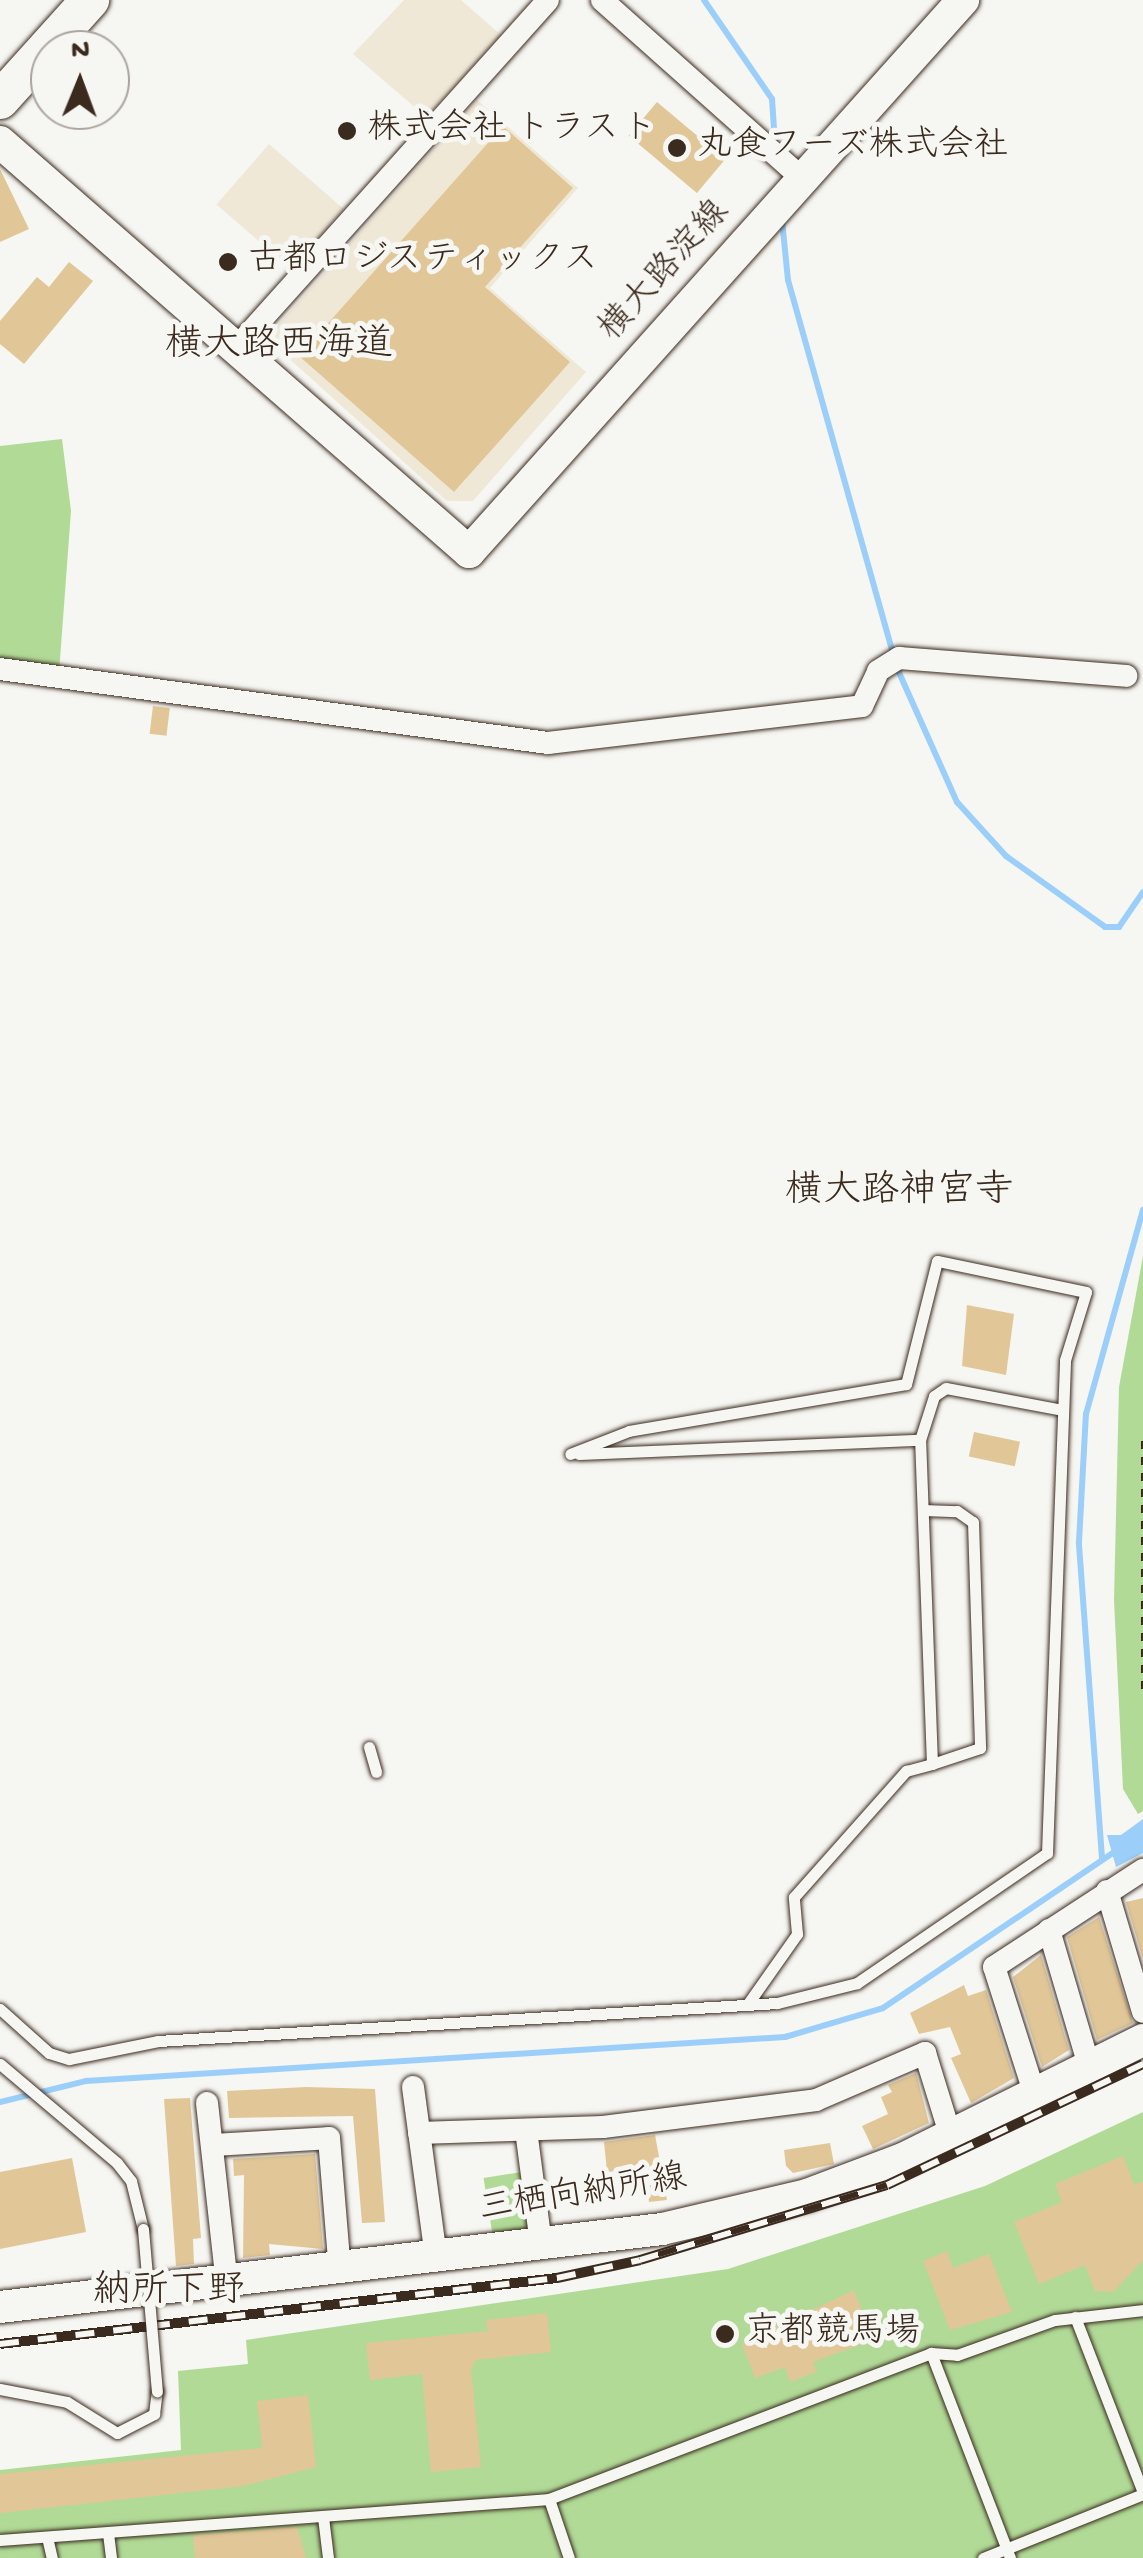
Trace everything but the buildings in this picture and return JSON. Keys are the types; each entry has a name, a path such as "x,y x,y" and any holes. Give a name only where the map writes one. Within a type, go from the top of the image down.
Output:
{"main road":[{"path":"0,100 90,0"}],"street":[{"path":"0,142 236,348 548,0"},
{"path":"602,0 803,179"},
{"name":"横大路淀線","path":"236,348 469,552 963,0"},
{"path":"0,670 548,743 862,706 894,660 1126,676"},
{"path":"1034,2092 994,1968 1143,1870"},
{"path":"1107,1891 1143,2012"},
{"path":"1049,1930 1088,2066"},
{"name":"三栖向納所線","path":"0,2308 340,2272 662,2229 807,2195 950,2134 1143,2040"},
{"path":"419,2133 526,2130 816,2100 925,2053 950,2134"},
{"path":"413,2087 436,2258"},
{"path":"208,2104 226,2284"},
{"path":"526,2130 541,2244"},
{"path":"212,2145 329,2138 340,2272"}],"lane":[{"path":"0,2009 49,2053 69,2059 158,2041 747,2005 857,1983 1047,1853 1054,1840 1064,1360 1086,1292 937,1261 906,1384 629,1431 570,1454 920,1440"},
{"path":"932,1764 920,1440 934,1396 946,1388 1062,1410"},
{"path":"747,2005 797,1934 794,1897 906,1771 980,1748 970,1514 923,1510"},
{"path":"369,1746 376,1772"},
{"path":"0,2064 77,2124 131,2180 143,2230 157,2391 154,2414 116,2433 67,2402 0,2389"},
{"path":"0,2540 549,2500 930,2353 957,2355 1075,2317 1143,2310"},
{"path":"983,2558 1008,2554 1143,2493 1075,2317"},
{"path":"930,2353 1008,2554"},
{"path":"549,2500 570,2558"},
{"path":"323,2518 328,2558"},
{"path":"108,2533 111,2558"},
{"path":"47,2537 52,2558"}],"path":[{"path":"1143,1441 1143,1690"}],"shaded area":[{"path":"404,0 461,0 501,35 426,117 353,54"},
{"path":"477,100 578,188 490,288 586,372 473,501 447,501 274,345 271,333"},
{"path":"269,144 344,209 291,269 217,204"}],"green space":[{"path":"62,439 71,511 59,673 0,661 0,446"},
{"path":"1143,1256 1143,1811 1138,1814 1123,1789 1114,1600 1119,1387"},
{"name":"京都競馬場","path":"1143,2112 1143,2558 0,2558 0,2470 181,2450 178,2371 248,2364 246,2340 728,2269 985,2186"},
{"path":"528,2171 538,2231 493,2238 484,2178"}],"water":[{"path":"1143,1819 1143,1853 1116,1867 1107,1835 1121,1835"}],"waterway":[{"path":"704,0 772,99 775,143"},
{"path":"782,220 788,280 897,668 957,802 1006,856 1105,927 1119,927 1143,892"},
{"path":"1102,1858 1079,1542 1086,1414 1143,1210"},
{"path":"0,2102 86,2081 785,2037 883,2008 1117,1850"}],"railway":[{"path":"0,2344 557,2278 640,2260 887,2185 1143,2064"}],"place":[{"name":"株式会社 トラスト","path":"347,131"},
{"name":"丸食フーズ株式会社","path":"677,148"},
{"name":"古都ロジスティックス","path":"228,262"},
{"name":"京都競馬場","path":"725,2334"}],"district":[{"name":"横大路西海道","path":"279,348"},
{"name":"横大路神宮寺","path":"899,1194"},
{"name":"納所下野","path":"169,2294"}]}
